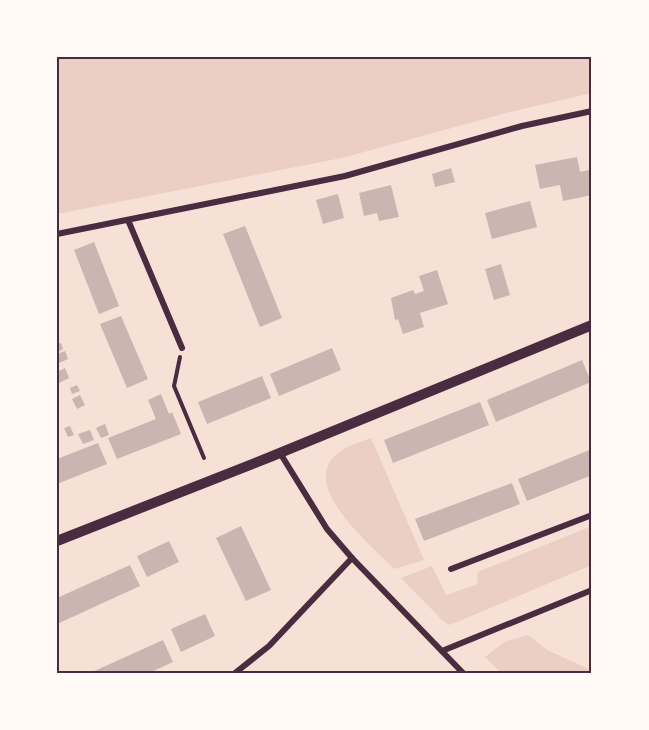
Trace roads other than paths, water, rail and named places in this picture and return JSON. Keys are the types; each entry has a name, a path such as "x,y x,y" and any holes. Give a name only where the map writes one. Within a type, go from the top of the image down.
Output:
{"street":[{"path":"57,234 345,176 522,126 592,111"},
{"path":"128,220 182,348"},
{"path":"57,541 280,453 592,325"},
{"path":"280,453 327,529 463,673"},
{"path":"451,568 592,515"},
{"path":"235,673 269,646 352,558"},
{"path":"442,651 592,590"}]}
